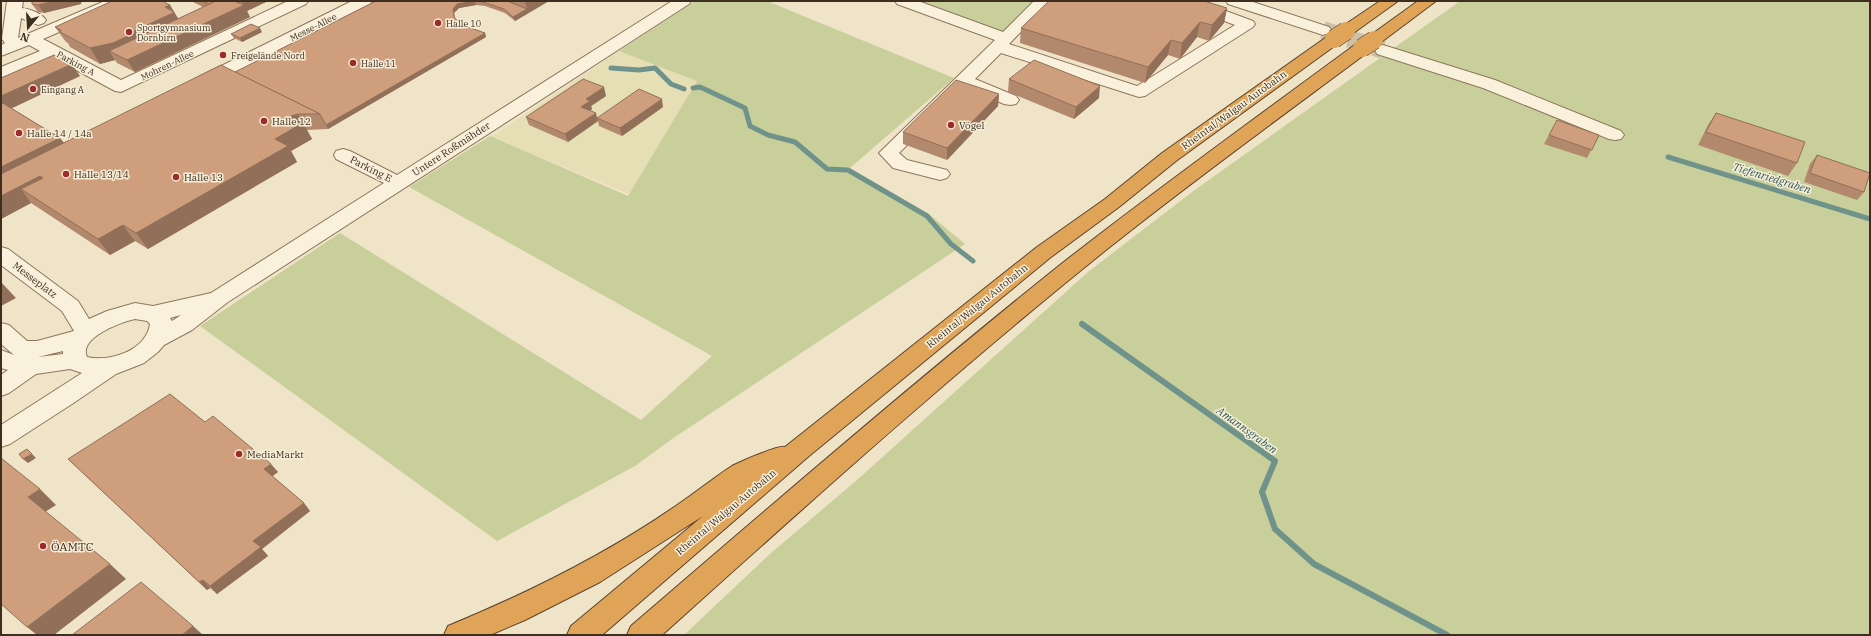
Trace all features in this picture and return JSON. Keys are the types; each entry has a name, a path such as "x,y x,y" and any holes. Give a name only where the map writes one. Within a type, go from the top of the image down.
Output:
{"highway":[{"name":"Rheintal/Walgau Autobahn","path":"581,635 800,449 1044,252 1112,203 1334,33 1390,1"},
{"path":"641,635 864,440 1068,270 1160,198 1373,46 1428,1"},
{"path":"458,635 515,611 590,573 684,515 742,473 800,449"}],"street":[{"path":"15,45 90,8 118,1"},
{"name":"Mohren-Allee","path":"121,87 300,1"},
{"name":"Messe-Allee","path":"167,65 195,86 364,1"},
{"path":"903,1 1001,42 1139,92 1247,24 1185,1"},
{"path":"940,174 900,164 888,153 1043,1"},
{"path":"1234,1 1334,33"},
{"name":"Untere Roßmähder","path":"108,367 146,352 159,338 184,324 220,297 398,183 671,3"},
{"path":"1,58 18,51 10,39 11,13 24,13 38,20"},
{"name":"Parking A","path":"15,45 53,51 121,87"},
{"path":"1373,46 1489,84 1615,135"},
{"path":"1,73 53,51"},
{"path":"964,80 1010,100"},
{"name":"Parking E","path":"344,155 398,183"},
{"name":"Messeplatz","path":"1,254 70,306 95,311 124,313"},
{"name":"Untere Roßmähder","path":"124,313 146,312 154,314 220,297"},
{"name":"Messeplatz","path":"70,306 80,349"},
{"path":"38,414 80,349 103,321 124,313"},
{"path":"154,314 160,318 162,323 163,330 159,338"},
{"path":"1,331 22,349 80,349"},
{"path":"1,359 10,363 56,365 80,349"},
{"path":"80,349 86,367 108,367"},
{"path":"1,387 32,365"},
{"path":"1,437 108,367"}],"shaded area":[{"path":"619,51 697,81 629,194 491,137"}],"green space":[{"path":"695,1 767,1 954,78 850,168 929,214 965,244 672,439 635,466 497,541 200,326 340,233 641,420 712,356 409,187 490,136 628,196 697,81 619,51"},
{"path":"915,1 1032,1 1000,34"},
{"path":"1460,1 1870,1 1870,635 684,635 771,553 857,480 1088,272 1196,189"}],"building":[{"path":"32,1 54,1 38,5 32,4"},
{"path":"112,1 162,1 170,5 165,7 174,12 113,43 90,48 60,32 61,30 55,27"},
{"path":"202,1 216,1 209,4"},
{"path":"216,1 234,1 244,5 127,60 109,51"},
{"name":"Halle 11","path":"376,1 473,1 457,4 453,9 454,17 462,25 485,33 326,125 320,114 235,72"},
{"path":"476,1 507,1 527,9 513,17 504,9"},
{"path":"1049,1 1204,1 1227,8 1212,25 1200,22 1182,43 1171,40 1148,67 1021,28"},
{"path":"251,24 260,28 240,38 231,34"},
{"path":"54,55 72,64 1,96 1,78"},
{"path":"1034,60 1100,86 1076,107 1009,79"},
{"path":"221,65 320,114 298,114 291,116 290,119 292,121 303,123 275,139 288,146 136,233 123,225 98,239 21,189 43,178 40,176 1,196 1,174"},
{"path":"583,79 604,87 586,99 590,101 581,107 596,113 565,134 526,117"},
{"name":"Vögel","path":"956,80 999,94 947,148 903,132"},
{"path":"639,89 662,99 620,128 597,118"},
{"path":"1,102 60,138 1,167"},
{"path":"1716,113 1805,142 1797,163 1706,132"},
{"path":"1557,120 1599,135 1592,150 1549,135"},
{"path":"1817,155 1870,173 1864,192 1810,173"},
{"path":"170,394 205,422 213,416 271,464 264,469 304,503 253,541 261,547 210,586 203,580 199,582 68,459"},
{"path":"27,449 32,454 23,459 19,454"},
{"name":"ÖAMTC","path":"1,458 40,489 28,497 110,564 27,627 1,604"},
{"path":"141,582 193,626 182,635 72,635"}],"waterway":[{"path":"611,68 639,70 655,68 671,84 684,89"},
{"path":"693,88 700,87 745,108 750,126 768,135 795,142 827,169 848,170 927,216 951,244 973,261"},
{"name":"Tiefenriedgraben","path":"1668,157 1870,219"},
{"name":"Amannsgraben","path":"1082,324 1275,461 1262,492 1275,529 1314,564 1447,635"}],"tunnel":[{"path":"1323,30 1383,50"}],"place":[{"name":"Halle 10","path":"438,23"},
{"name":"Sportgymnasium Dornbirn","path":"129,32"},
{"name":"Freigelände Nord","path":"223,55"},
{"name":"Halle 11","path":"353,63"},
{"name":"Eingang A","path":"33,89"},
{"name":"Halle 12","path":"264,121"},
{"name":"Vögel","path":"951,125"},
{"name":"Halle 14 / 14a","path":"19,133"},
{"name":"Halle 13/14","path":"66,174"},
{"name":"Halle 13","path":"176,177"},
{"name":"MediaMarkt","path":"239,454"},
{"name":"ÖAMTC","path":"43,546"}]}
